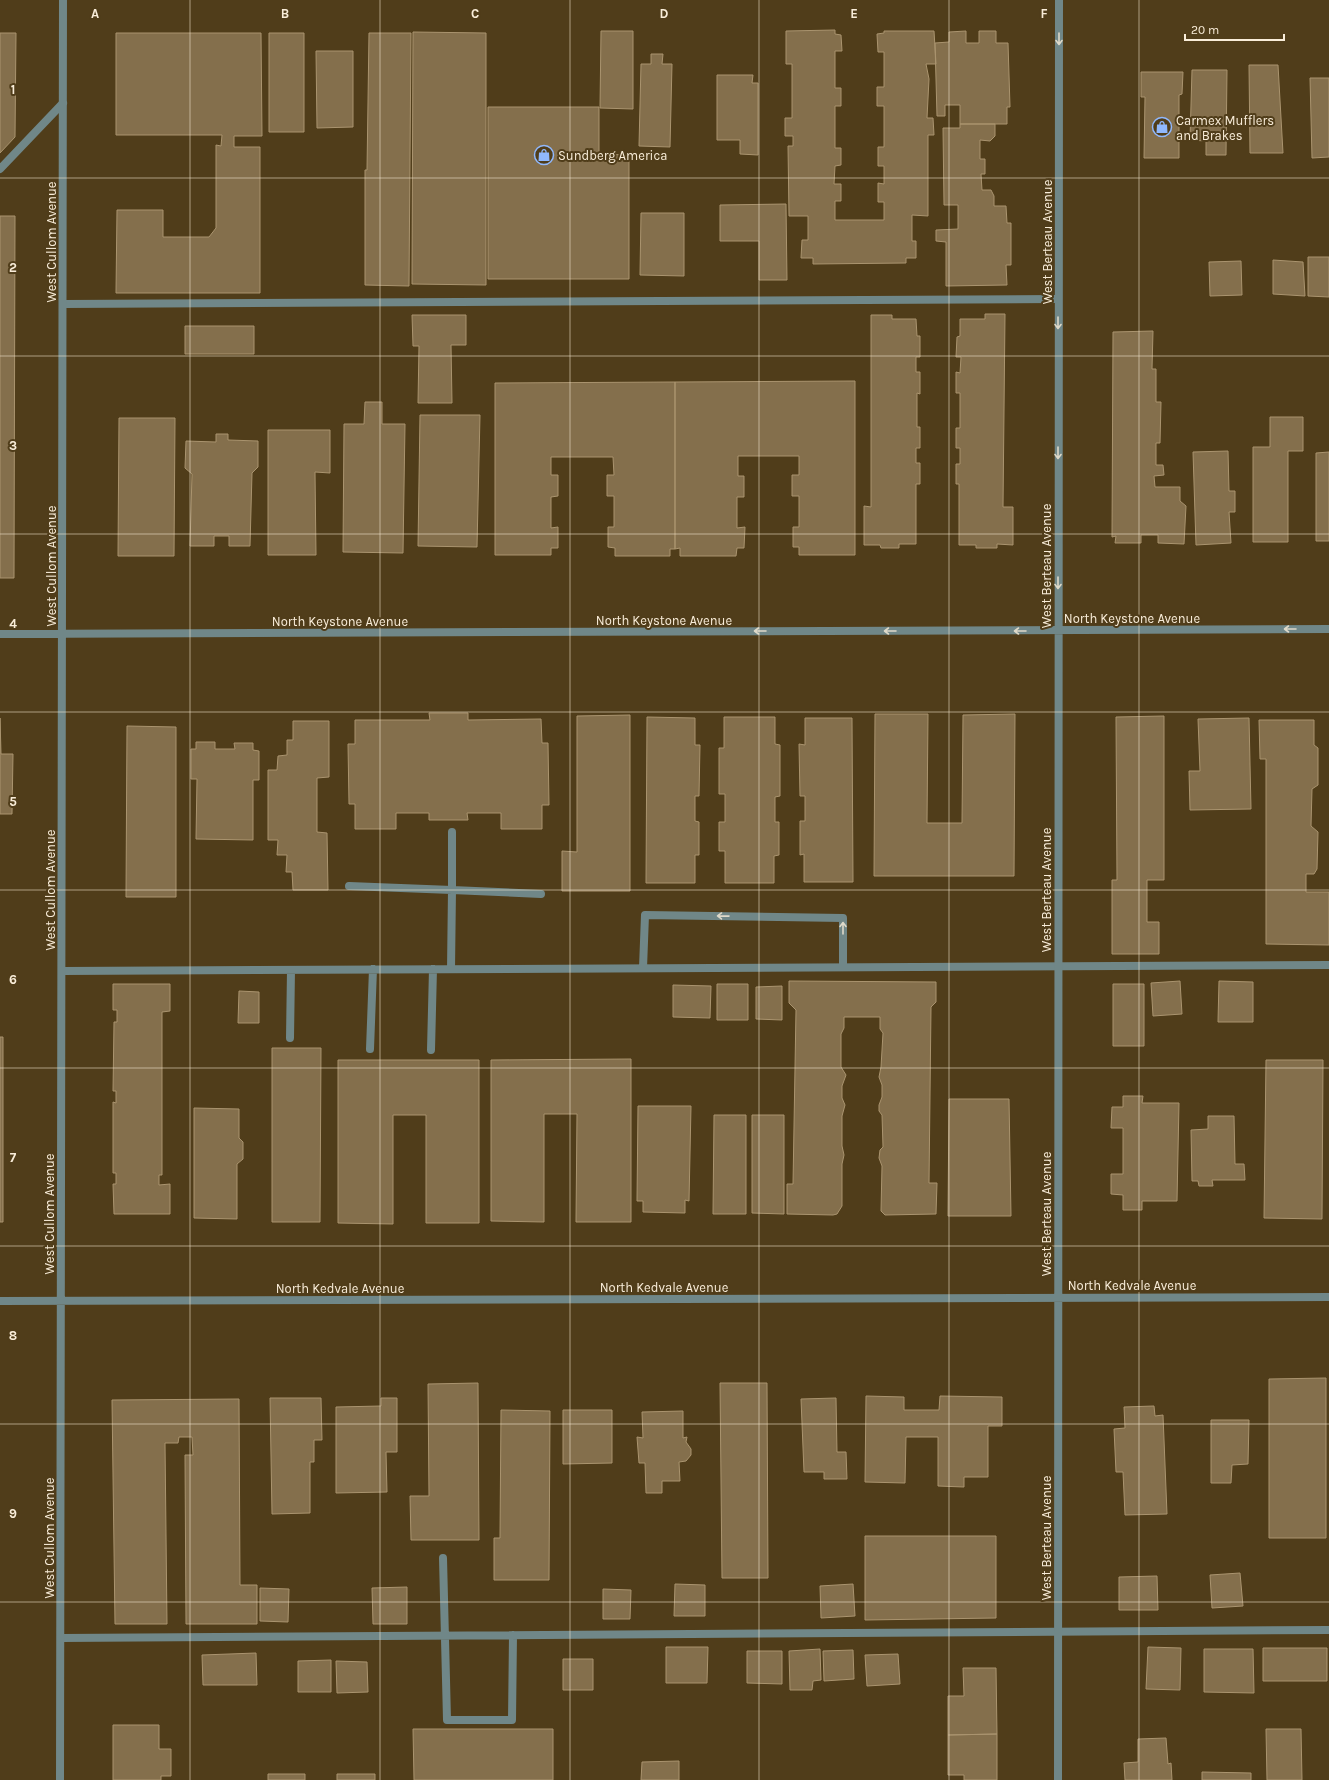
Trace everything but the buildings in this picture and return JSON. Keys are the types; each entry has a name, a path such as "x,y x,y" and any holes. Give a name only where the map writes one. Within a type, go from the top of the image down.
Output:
{"street":[{"name":"West Cullom Avenue","path":"60,1780 63,0"},
{"name":"West Berteau Avenue","path":"1058,1780 1059,0"},
{"path":"0,169 63,103"},
{"path":"63,304 1058,299"},
{"name":"North Keystone Avenue","path":"0,634 1329,629"},
{"path":"451,969 452,832"},
{"path":"349,886 541,894"},
{"path":"643,968 645,915 843,918 843,967"},
{"path":"62,971 1329,965"},
{"path":"431,1050 433,969"},
{"path":"290,1038 291,970"},
{"path":"370,1049 373,970"},
{"name":"North Kedvale Avenue","path":"0,1301 1329,1297"},
{"path":"442,1558 447,1720 512,1720 513,1635"},
{"path":"61,1638 1329,1630"}],"place":[{"name":"Carmex Mufflers and Brakes","path":"1162,127"},
{"name":"Sundberg America","path":"544,155"}]}
